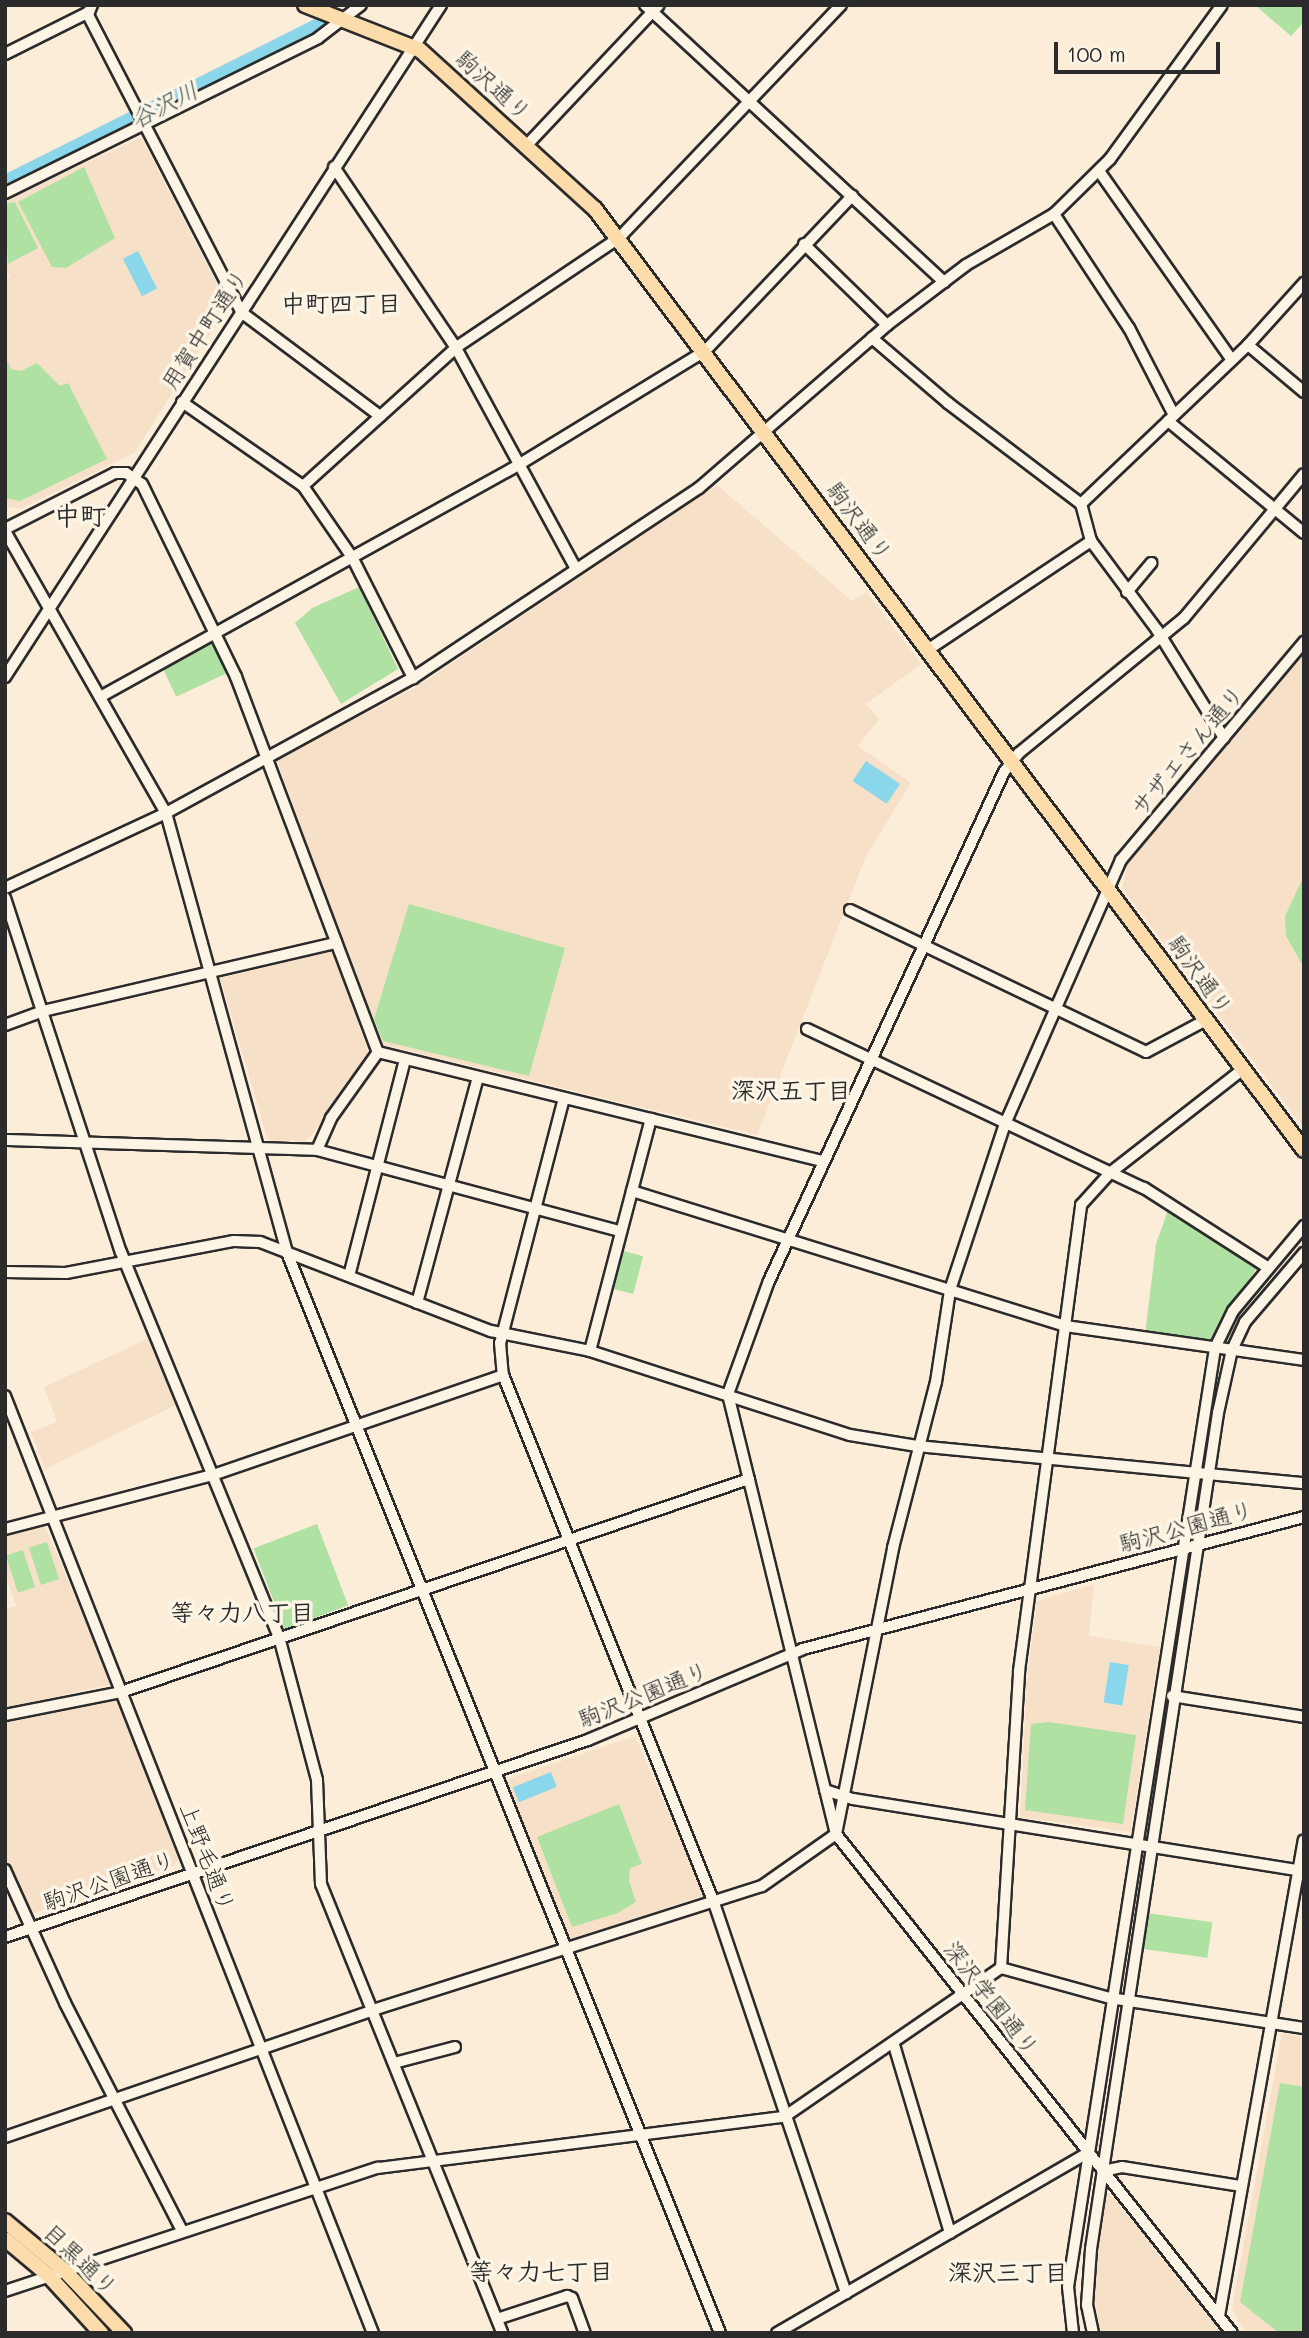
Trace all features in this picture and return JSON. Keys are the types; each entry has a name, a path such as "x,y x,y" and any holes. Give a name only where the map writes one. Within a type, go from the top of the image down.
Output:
{"main road":[{"name":"駒沢通り","path":"305,5 415,47 595,209 705,351 1304,1150"},
{"name":"目黒通り","path":"5,2221 65,2271 124,2333"},
{"name":"目黒通り","path":"5,2239 48,2275 101,2333"}],"street":[{"path":"5,193 145,125 346,20 361,5"},
{"name":"用賀中町通り","path":"5,677 440,5"},
{"path":"303,486 456,348 619,238 841,5"},
{"path":"5,888 166,813 413,678 699,488 887,325 944,282 1054,214 1099,171 1222,5"},
{"path":"527,145 652,8 749,102 944,282"},
{"path":"5,54 90,9 145,125 241,312 380,416"},
{"path":"334,167 456,348 576,569"},
{"path":"1099,171 1232,360"},
{"path":"100,697 520,464 705,351 852,196"},
{"path":"1054,214 1129,328 1171,418 1304,533"},
{"path":"804,244 887,325"},
{"path":"1081,504 1248,345 1304,283"},
{"path":"872,338 948,404 1081,504 1091,541 1224,738"},
{"path":"1248,345 1304,392"},
{"path":"182,402 303,486 352,557 413,678"},
{"path":"378,1052 269,759 217,632 134,477 115,473 5,530 166,813 286,1251 720,2333"},
{"path":"728,1394 788,1239 1011,762 1184,618 1304,474"},
{"path":"929,649 1091,541"},
{"path":"1127,592 1151,563"},
{"name":"サザエさん通り","path":"836,1834 917,1446 936,1382 950,1290 1005,1124 1121,860 1304,642"},
{"path":"5,898 124,1261 279,1637 317,1780 321,1884 502,2333"},
{"path":"850,910 1055,1012 1146,1052 1206,1020"},
{"path":"5,1025 43,1011 336,943"},
{"path":"807,1029 1144,1188 1267,1267"},
{"path":"378,1052 823,1161"},
{"path":"317,1150 331,1118 378,1052"},
{"path":"349,1276 405,1059"},
{"path":"5,2291 377,2168 784,2117 964,1997 1001,1968 1019,1671 1081,1205 1110,1173 1243,1069"},
{"path":"417,1303 478,1077"},
{"path":"564,1098 503,1334 503,1375 714,1903 784,2117 846,2293"},
{"path":"590,1351 651,1119"},
{"path":"5,1139 317,1150 620,1231"},
{"path":"632,1191 1065,1326 1304,1360"},
{"path":"1073,2333 1068,2287 1192,1472 1215,1348 1233,1311 1267,1267 1304,1226"},
{"path":"5,1272 50,1275 240,1241 286,1251 503,1334 590,1351 850,1435 917,1446 1049,1456 1304,1483"},
{"path":"1093,2333 1087,2278 1132,2001 1209,1474 1232,1350 1245,1322 1304,1252"},
{"path":"5,1529 213,1475 503,1375"},
{"name":"深沢学園通り","path":"728,1394 836,1834 1232,2333"},
{"name":"上野毛通り","path":"5,1396 373,2333"},
{"path":"5,1714 121,1692 749,1479"},
{"name":"駒沢公園通り","path":"5,1937 494,1772 641,1719 792,1654 1304,1517"},
{"path":"1159,1693 1304,1717"},
{"path":"825,1790 845,1797 1301,1871"},
{"path":"5,2137 373,2010 762,1886 836,1834"},
{"path":"1219,2316 1301,1871 1304,1841"},
{"path":"5,1870 181,2231"},
{"path":"1001,1968 1110,1998 1304,2028"},
{"path":"894,2045 950,2233"},
{"path":"394,2063 455,2047"},
{"path":"777,2333 1088,2154"},
{"path":"1103,2171 1122,2167 1241,2186"},
{"path":"497,2319 567,2296 572,2298 585,2333"}],"shaded area":[{"path":"141,137 228,306 134,453 21,509 5,506 5,279 10,277 5,267 5,201"},
{"path":"717,485 852,601 867,592 921,664 866,704 879,719 858,746 911,783 866,856 757,1135 380,1044 277,760 418,686"},
{"path":"1303,654 1304,1128 1122,888 1128,864"},
{"path":"333,951 369,1055 305,1141 268,1140 220,978"},
{"path":"149,1338 178,1404 45,1469 31,1432 57,1422 44,1387"},
{"path":"44,1524 112,1684 5,1708 5,1609 16,1606 5,1575 5,1534"},
{"path":"1094,1584 1089,1636 1160,1647 1131,1832 1020,1817 1027,1677 1037,1601"},
{"path":"116,1696 178,1859 174,1866 35,1913 29,1911 5,1860 5,1718"},
{"path":"635,1736 705,1895 569,1940 505,1785 508,1779"},
{"path":"1282,2033 1304,2037 1304,2333 1246,2333 1232,2308"},
{"path":"1106,2193 1112,2196 1222,2333 1101,2333 1093,2289"}],"green space":[{"path":"1255,5 1304,5 1304,22 1291,36"},
{"path":"84,167 115,238 66,268 52,267 18,202"},
{"path":"15,202 38,248 8,264 5,204"},
{"path":"5,356 11,369 21,371 37,363 60,386 68,383 107,459 20,501 5,498"},
{"path":"359,587 398,669 341,704 295,623 312,608"},
{"path":"213,641 228,673 176,697 161,665"},
{"path":"1304,876 1304,968 1286,936 1285,916"},
{"path":"409,904 565,948 529,1076 383,1041 374,1019"},
{"path":"1168,1210 1258,1266 1210,1341 1145,1335 1156,1244"},
{"path":"620,1250 643,1256 633,1294 610,1288"},
{"path":"317,1524 348,1605 285,1630 254,1548"},
{"path":"47,1542 59,1579 41,1585 29,1548"},
{"path":"23,1550 35,1587 18,1593 6,1556"},
{"path":"1049,1722 1136,1735 1123,1824 1025,1810 1031,1724"},
{"path":"619,1804 642,1864 630,1868 629,1881 636,1902 618,1913 572,1927 537,1837"},
{"path":"1147,1913 1212,1922 1207,1958 1142,1949"},
{"path":"1280,2083 1304,2087 1304,2333 1279,2333 1240,2302"}],"water":[{"path":"138,251 157,288 142,296 123,259"},
{"path":"866,761 900,784 887,804 853,781"},
{"path":"1110,1662 1129,1665 1122,1705 1104,1702"},
{"path":"551,1772 557,1787 519,1802 513,1787"}],"waterway":[{"name":"谷沢川","path":"5,184 323,25"}],"district":[{"name":"中町四丁目","path":"341,303"},
{"name":"中町","path":"80,516"},
{"name":"深沢五丁目","path":"791,1090"},
{"name":"等々力八丁目","path":"242,1612"},
{"name":"等々力七丁目","path":"541,2271"},
{"name":"深沢三丁目","path":"1008,2272"}]}
